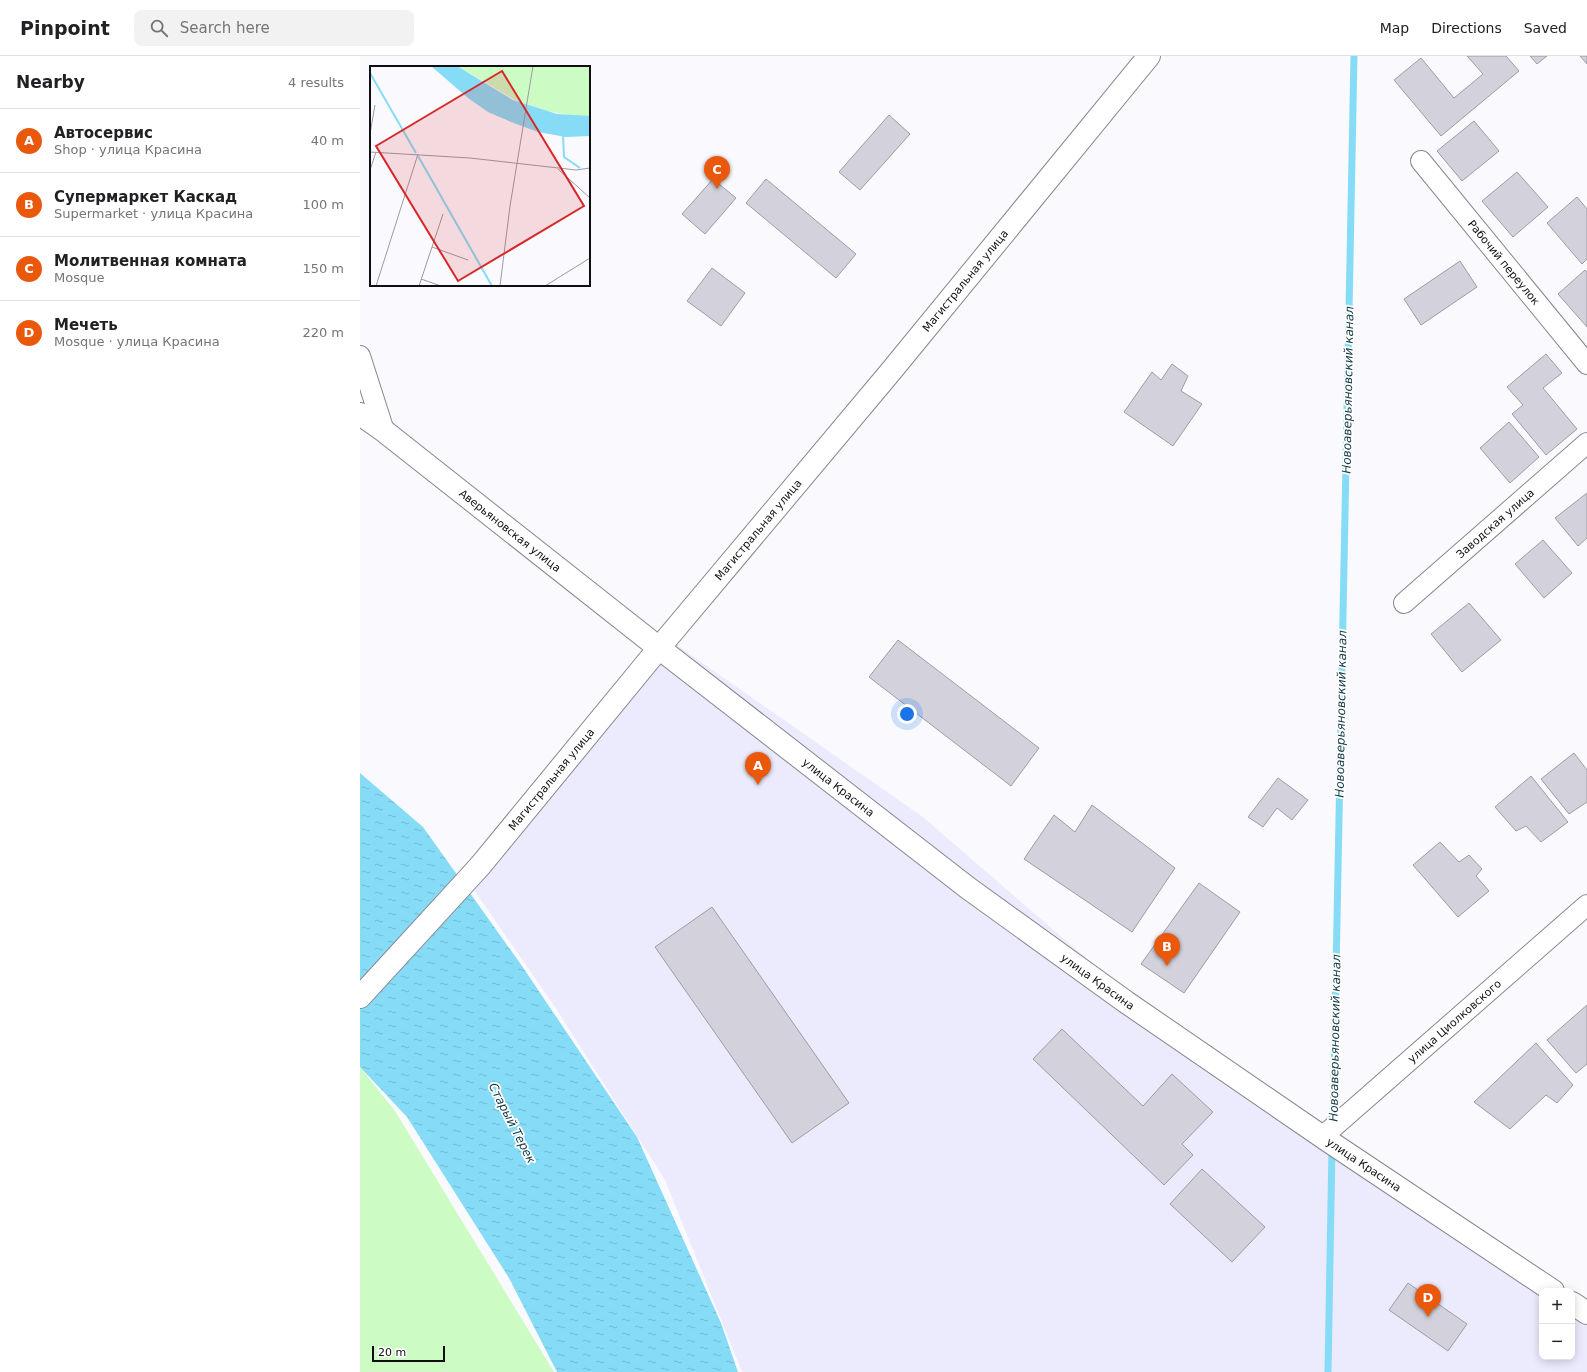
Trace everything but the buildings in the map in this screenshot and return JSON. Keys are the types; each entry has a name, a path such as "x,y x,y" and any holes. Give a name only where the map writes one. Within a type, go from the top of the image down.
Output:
{"street":[{"name":"Магистральная улица","path":"360,997 480,866 658,648 887,376 1149,56"},
{"name":"Рабочий переулок","path":"1421,161 1587,364"},
{"path":"360,356 384,431"},
{"name":"Аверьяновская улица","path":"360,414 384,431 658,648"},
{"name":"Заводская улица","path":"1404,603 1587,443"},
{"name":"улица Красина","path":"658,648 968,888 1126,1002 1322,1137 1548,1288"},
{"name":"улица Циолковского","path":"1322,1137 1587,905"},
{"path":"1575,1305 1587,1313"}],"shaded area":[{"path":"661,634 923,817 1182,1041 1539,1289 1539,1360 1575,1360 1575,1310 1587,1319 1587,1372 742,1372 665,1180 555,1007 460,870"}],"green space":[{"path":"360,1067 395,1111 554,1372 360,1372"}],"water":[{"name":"Старый Терек","path":"360,773 423,827 522,966 637,1137 721,1323 738,1372 557,1372 509,1278 407,1117 360,1067"}],"waterway":[{"name":"Новоаверьяновский канал","path":"1333,1124 1354,56"},
{"name":"Новоаверьяновский канал","path":"1328,1372 1332,1148"}],"place":[{"name":"Молитвенная комната","path":"717,189"},
{"name":"Автосервис","path":"758,785"},
{"name":"Супермаркет Каскад","path":"1167,966"},
{"name":"Мечеть","path":"1428,1317"}]}
